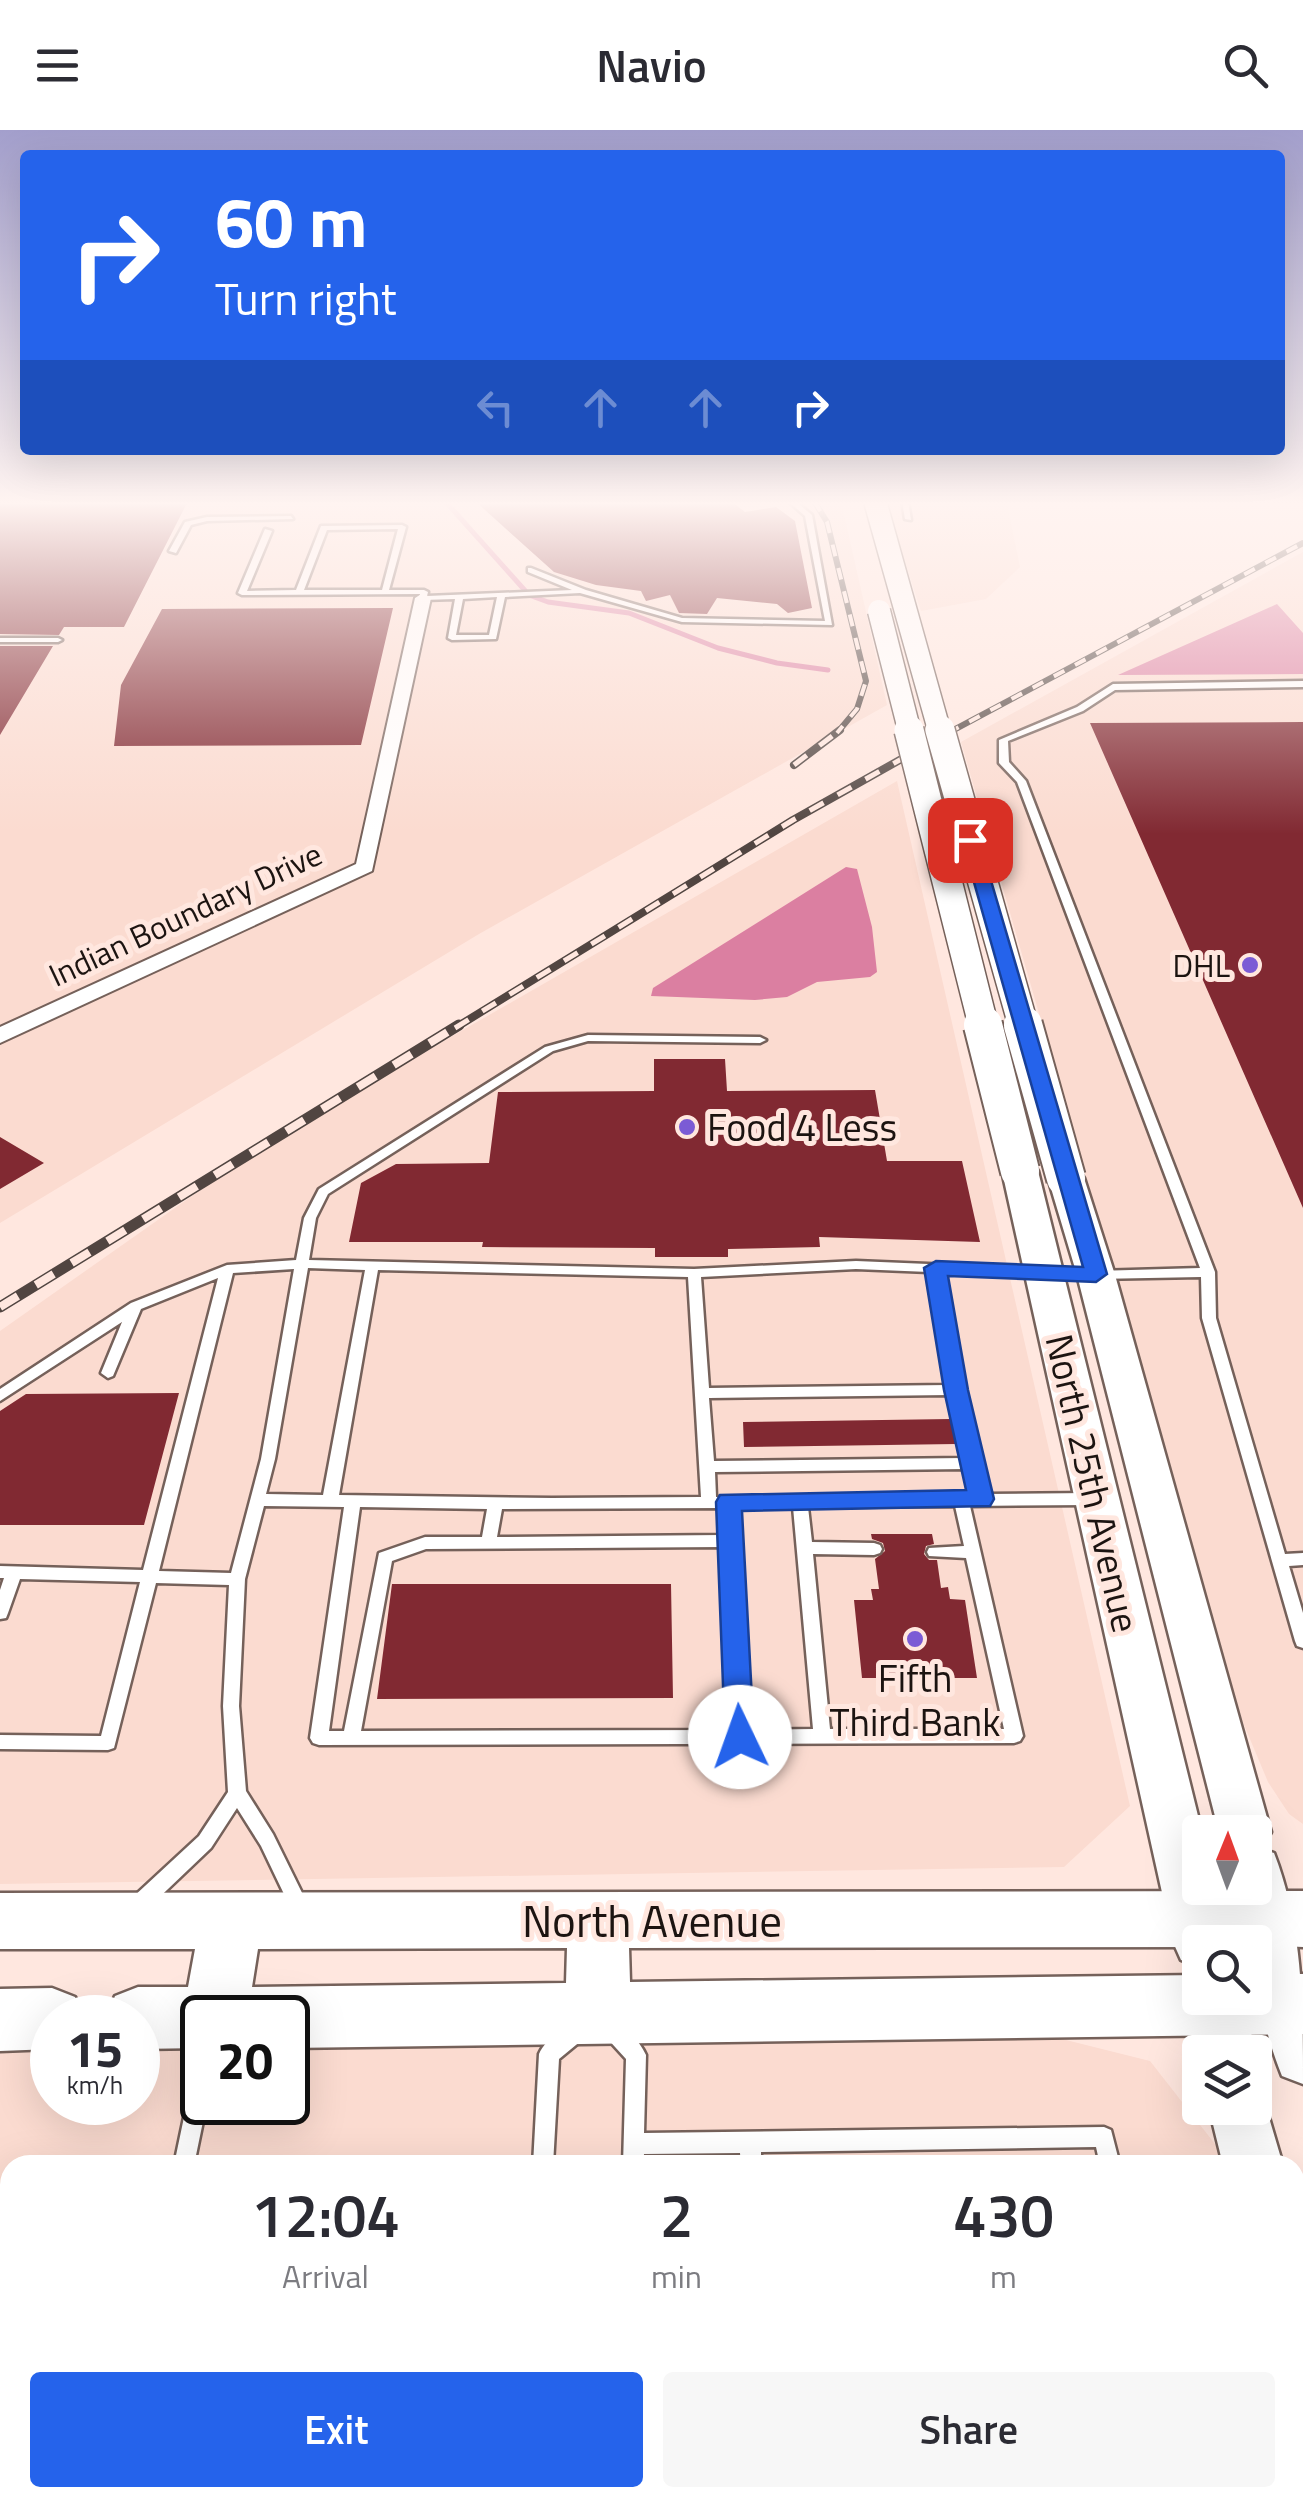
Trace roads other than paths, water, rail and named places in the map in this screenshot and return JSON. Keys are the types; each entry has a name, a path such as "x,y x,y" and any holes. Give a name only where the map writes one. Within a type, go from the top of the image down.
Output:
{"main road":[{"name":"North 25th Avenue","path":"879,612 1045,1272 1196,1925"},
{"name":"North 25th Avenue","path":"907,612 1096,1274 1240,1815"},
{"name":"North Avenue","path":"1217,1925 1275,1903"},
{"path":"310,2017 598,2014 1298,2021 1275,1903"},
{"name":"North Avenue","path":"0,1921 598,1920 1182,1932"},
{"path":"598,1920 598,2014"},
{"path":"219,1995 231,1921"},
{"path":"0,2020 30,2019"},
{"path":"1243,2125 1251,2155"}],"street":[{"name":"Indian Boundary Drive","path":"0,1036 365,866 420,612"}],"lane":[{"path":"457,612 452,638 493,637 498,612"},
{"path":"653,612 682,620 829,623 827,612"},
{"path":"0,640 58,640"},
{"path":"1303,684 1113,687 1080,708 1003,740 1004,762 1021,781 1208,1272 1209,1318 1303,1641"},
{"path":"308,1921 237,1793 231,1706 238,1579 258,1500 310,1218 323,1192 549,1049 588,1038 760,1040"},
{"path":"0,1396 136,1306 226,1270 300,1264 694,1272 856,1265 1096,1274 1208,1272"},
{"path":"330,1501 372,1268"},
{"path":"936,1268 956,1390 981,1499"},
{"path":"0,1742 108,1743 226,1270"},
{"path":"694,1272 709,1502"},
{"path":"108,1373 136,1306"},
{"path":"702,1392 956,1390"},
{"path":"706,1467 972,1462"},
{"path":"353,1501 320,1738 1014,1736 961,1499"},
{"path":"258,1500 495,1504 1096,1499"},
{"path":"800,1501 822,1736"},
{"path":"728,1502 740,1737"},
{"path":"489,1540 495,1504"},
{"path":"351,1738 385,1557 425,1543 730,1540"},
{"path":"804,1548 874,1549"},
{"path":"935,1552 974,1552"},
{"path":"1280,1560 1303,1559"},
{"path":"0,1612 7,1572 238,1579"},
{"path":"120,1921 205,1842 237,1793"},
{"path":"544,2155 550,2054 598,2014 636,2055 633,2155 750,2142 1104,2137 1108,2155"},
{"path":"186,2155 192,2125"},
{"path":"750,2142 751,2155"}],"waterway":[{"path":"621,612 718,648 777,663 828,670"}],"railway":[{"path":"839,731 857,709 866,681 849,612"},
{"path":"948,733 1174,612"},
{"path":"455,1028 793,820 953,730"},
{"path":"794,765 839,731"},
{"path":"0,1307 459,1025"}],"place":[{"name":"DHL","path":"1250,965"},
{"name":"Food 4 Less","path":"687,1127"},
{"name":"Fifth Third Bank","path":"915,1639"}]}
